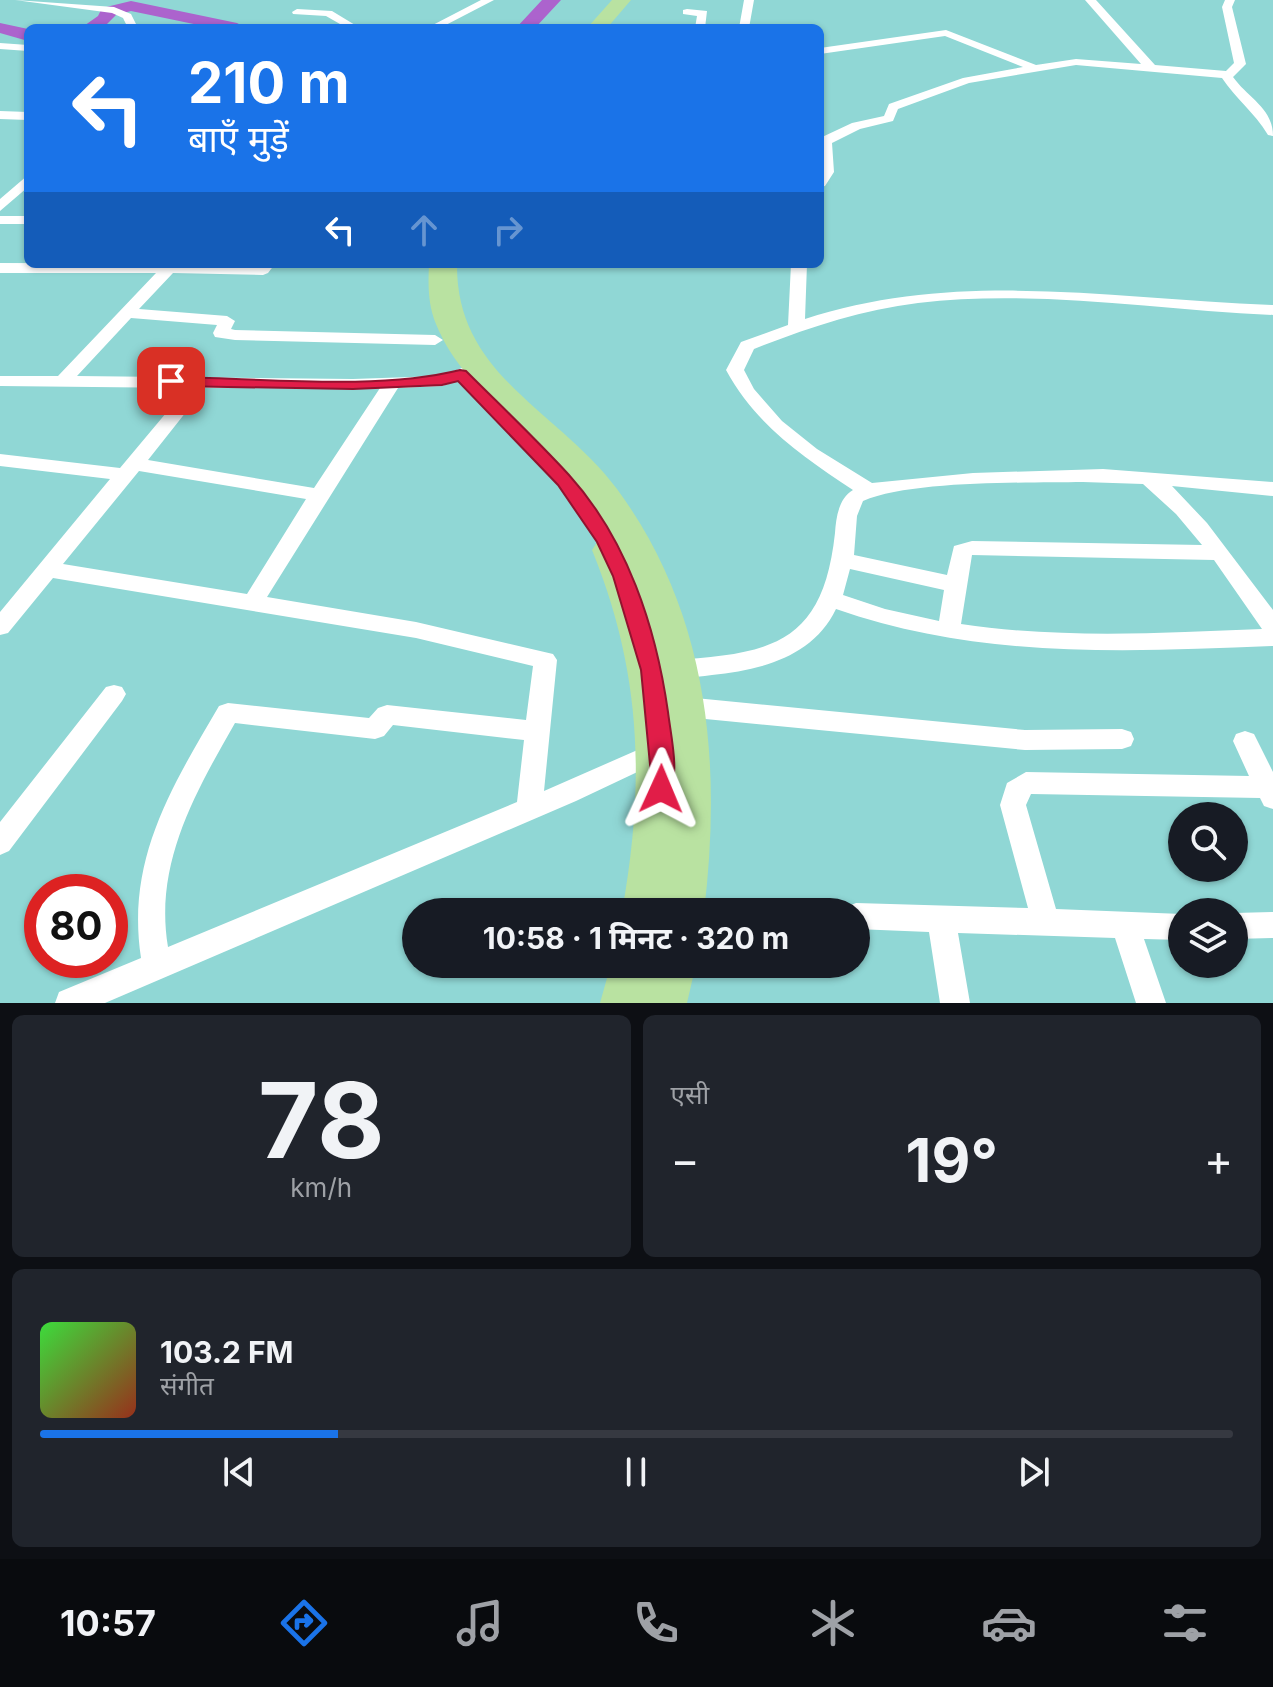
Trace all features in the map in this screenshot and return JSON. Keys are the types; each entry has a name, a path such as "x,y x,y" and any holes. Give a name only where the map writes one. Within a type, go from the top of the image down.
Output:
{"highway":[{"path":"601,24 622,0"},
{"path":"613,24 634,0"},
{"path":"423,268 419,295 423,316 435,340 470,371 545,458 597,528 685,707 671,758 649,898"},
{"path":"443,268 442,303 470,371"},
{"path":"665,669 671,758 689,838 681,898"},
{"path":"627,1003 633,978"},
{"path":"660,1003 666,978"}],"street":[{"path":"20,0 117,11 132,24"},
{"path":"440,24 489,0"},
{"path":"745,24 749,0"},
{"path":"1090,0 1152,69"},
{"path":"824,179 824,147 829,138 856,126 889,118 893,107 967,80 1092,62 1227,75 1240,64 1227,7 1230,0"},
{"path":"297,12 328,13 348,24"},
{"path":"687,12 703,13 701,24"},
{"path":"824,50 946,33 1036,68"},
{"path":"0,46 24,48"},
{"path":"1227,75 1229,83 1259,110 1273,132"},
{"path":"4,119 24,118"},
{"path":"0,186 24,182"},
{"path":"0,207 24,182"},
{"path":"0,220 24,220"},
{"path":"0,268 24,264"},
{"path":"63,381 126,313 156,268"},
{"path":"192,268 264,268"},
{"path":"796,329 799,268"},
{"path":"868,490 780,430 755,403 735,370 747,346 870,308 945,295 1039,296 1273,310"},
{"path":"126,313 227,321 221,333 235,335 435,340"},
{"path":"0,381 392,383 442,381 470,371"},
{"path":"0,627 201,382"},
{"path":"251,605 392,383"},
{"path":"0,460 132,469 319,495"},
{"path":"665,669 762,659 787,651 815,625 829,598 842,560 852,505 856,496 868,490 912,483 1103,475 1273,489"},
{"path":"1150,479 1163,488 1218,553 1273,627"},
{"path":"949,631 961,551 972,548 1218,553"},
{"path":"842,560 956,585"},
{"path":"47,569 416,630 545,660 529,809"},
{"path":"829,598 854,609 949,631 1060,645 1273,637"},
{"path":"0,843 114,694"},
{"path":"685,707 1025,740 1122,739"},
{"path":"157,965 148,930 153,874 172,816 228,713 375,729 387,715 536,731"},
{"path":"1045,921 1013,805 1016,791 1026,783 1270,792 1245,741"},
{"path":"70,1003 529,809 671,758"},
{"path":"870,916 1168,927"},
{"path":"941,918 955,1003"},
{"path":"1125,925 1151,1003"},
{"path":"1248,926 1273,925"}],"waterway":[{"path":"529,24 552,0"},
{"path":"97,24 106,19 108,12 131,6 219,24"},
{"path":"0,28 24,34"}],"route":[{"path":"171,381 353,384 442,381 460,374 545,458 581,502 606,540 639,621 651,670 662,748 661,789"}]}
